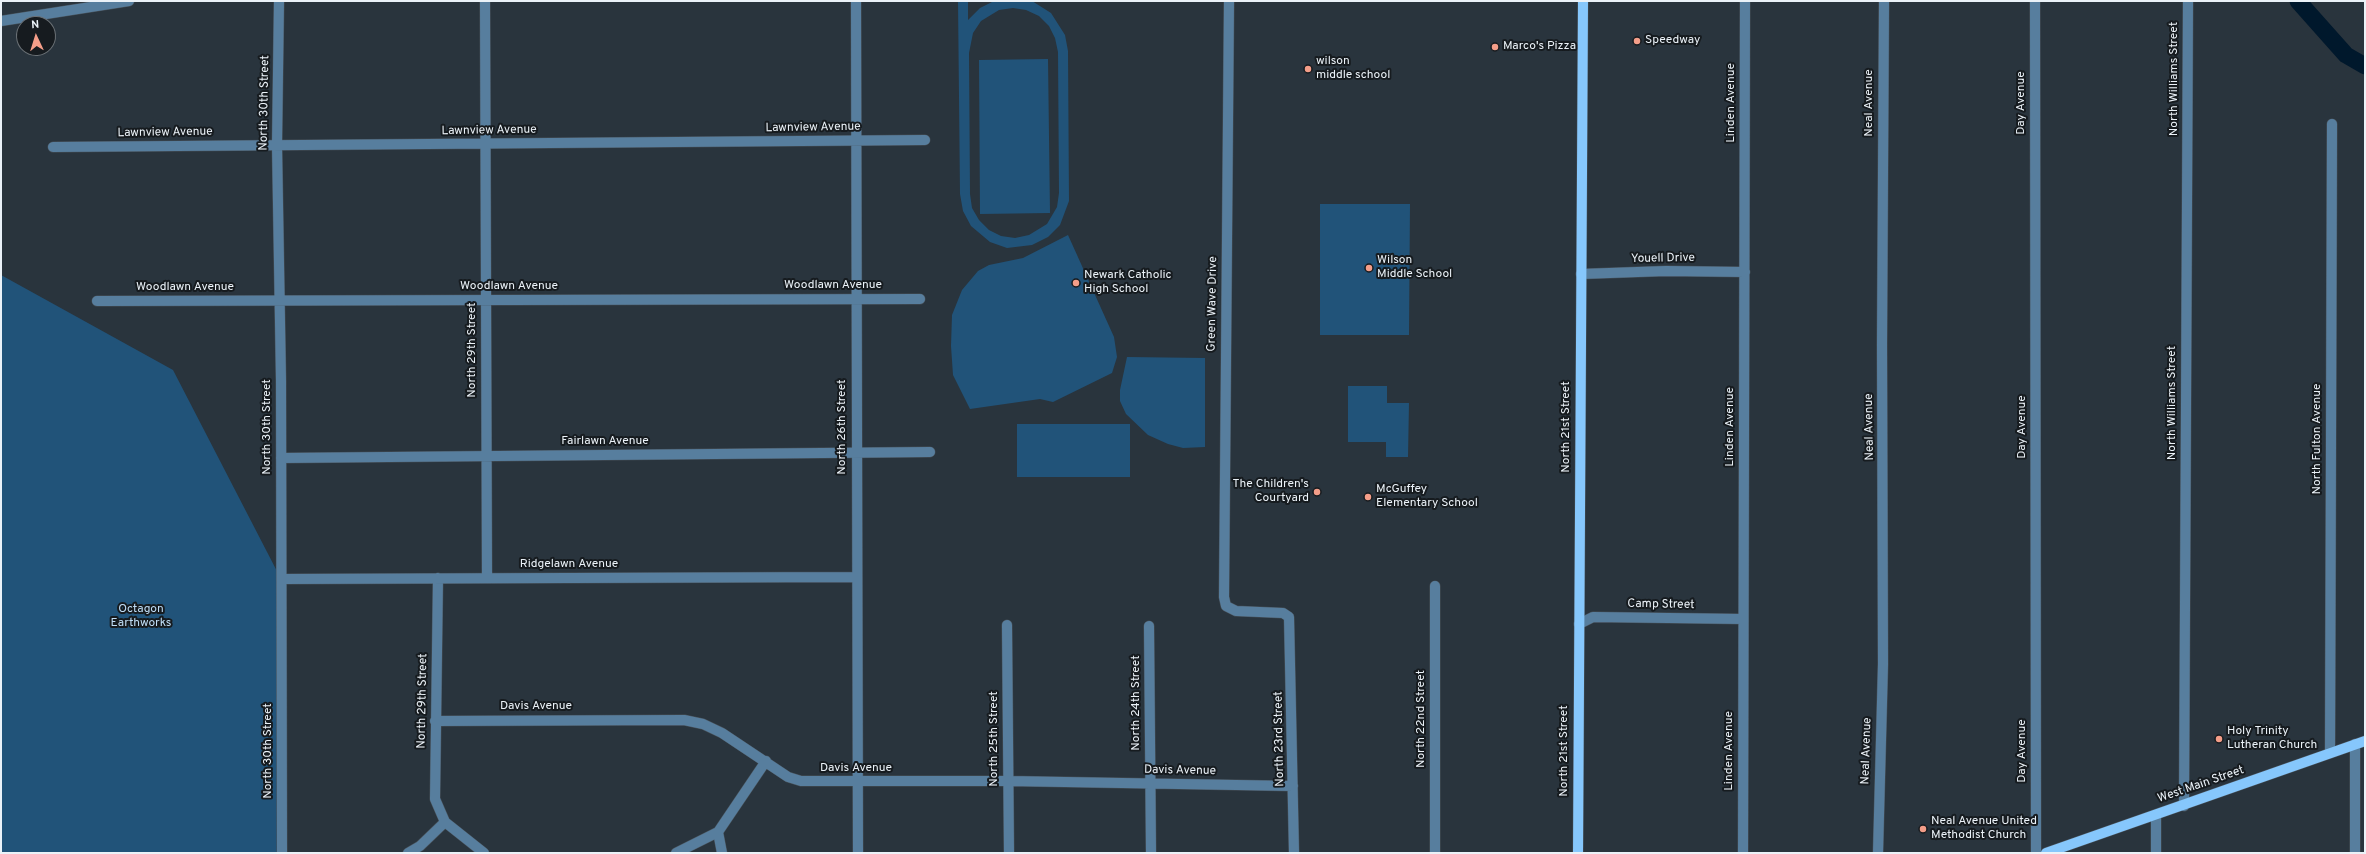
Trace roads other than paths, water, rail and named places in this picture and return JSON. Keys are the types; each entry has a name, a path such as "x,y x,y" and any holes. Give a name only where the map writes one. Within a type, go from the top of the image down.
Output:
{"main road":[{"name":"North 21st Street","path":"1578,853 1583,1"},
{"name":"West Main Street","path":"2046,853 2184,806 2365,741"}],"street":[{"path":"1,21 129,1"},
{"name":"North 30th Street","path":"279,1 277,146 280,300 282,579 282,853"},
{"name":"North 29th Street","path":"485,1 487,578"},
{"name":"North 26th Street","path":"856,1 858,853"},
{"name":"Green Wave Drive","path":"1229,1 1224,597 1226,606 1236,611 1284,613 1289,617 1291,625"},
{"name":"Linden Avenue","path":"1743,853 1745,1"},
{"name":"Neal Avenue","path":"1878,853 1883,664 1882,338 1884,1"},
{"name":"Day Avenue","path":"2035,1 2036,853"},
{"name":"North Williams Street","path":"2184,806 2188,1"},
{"name":"North Fulton Avenue","path":"2330,754 2332,124"},
{"name":"Lawnview Avenue","path":"53,148 925,140"},
{"name":"Youell Drive","path":"1581,274 1666,271 1744,272"},
{"name":"Woodlawn Avenue","path":"97,301 920,299"},
{"name":"Fairlawn Avenue","path":"281,458 930,452"},
{"name":"Ridgelawn Avenue","path":"282,579 857,576"},
{"name":"North 29th Street","path":"438,578 435,799 445,822"},
{"name":"North 22nd Street","path":"1435,586 1435,853"},
{"name":"Camp Street","path":"1579,624 1593,617 1743,619"},
{"name":"North 25th Street","path":"1007,625 1009,853"},
{"name":"North 23rd Street","path":"1291,625 1294,853"},
{"name":"North 24th Street","path":"1149,626 1151,853"},
{"name":"Davis Avenue","path":"436,721 684,720 703,724 722,733 788,777 801,781 858,782 1008,780 1293,786"},
{"path":"2355,744 2355,853"},
{"path":"676,853 693,846 718,832 766,761"},
{"path":"2156,815 2156,853"},
{"path":"408,853 420,846 445,822 484,853"},
{"path":"718,832 722,853"}],"waterway":[{"path":"2298,1 2346,55 2365,66"}],"place":[{"name":"Speedway","path":"1637,41"},
{"name":"Marco's Pizza","path":"1495,47"},
{"name":"wilson middle school","path":"1308,69"},
{"name":"Wilson Middle School","path":"1369,268"},
{"name":"Newark Catholic High School","path":"1076,283"},
{"name":"The Children's Courtyard","path":"1317,492"},
{"name":"McGuffey Elementary School","path":"1368,497"},
{"name":"Holy Trinity Lutheran Church","path":"2219,739"},
{"name":"Neal Avenue United Methodist Church","path":"1923,829"}],"park label":[{"name":"Octagon Earthworks","path":"141,617"}]}
